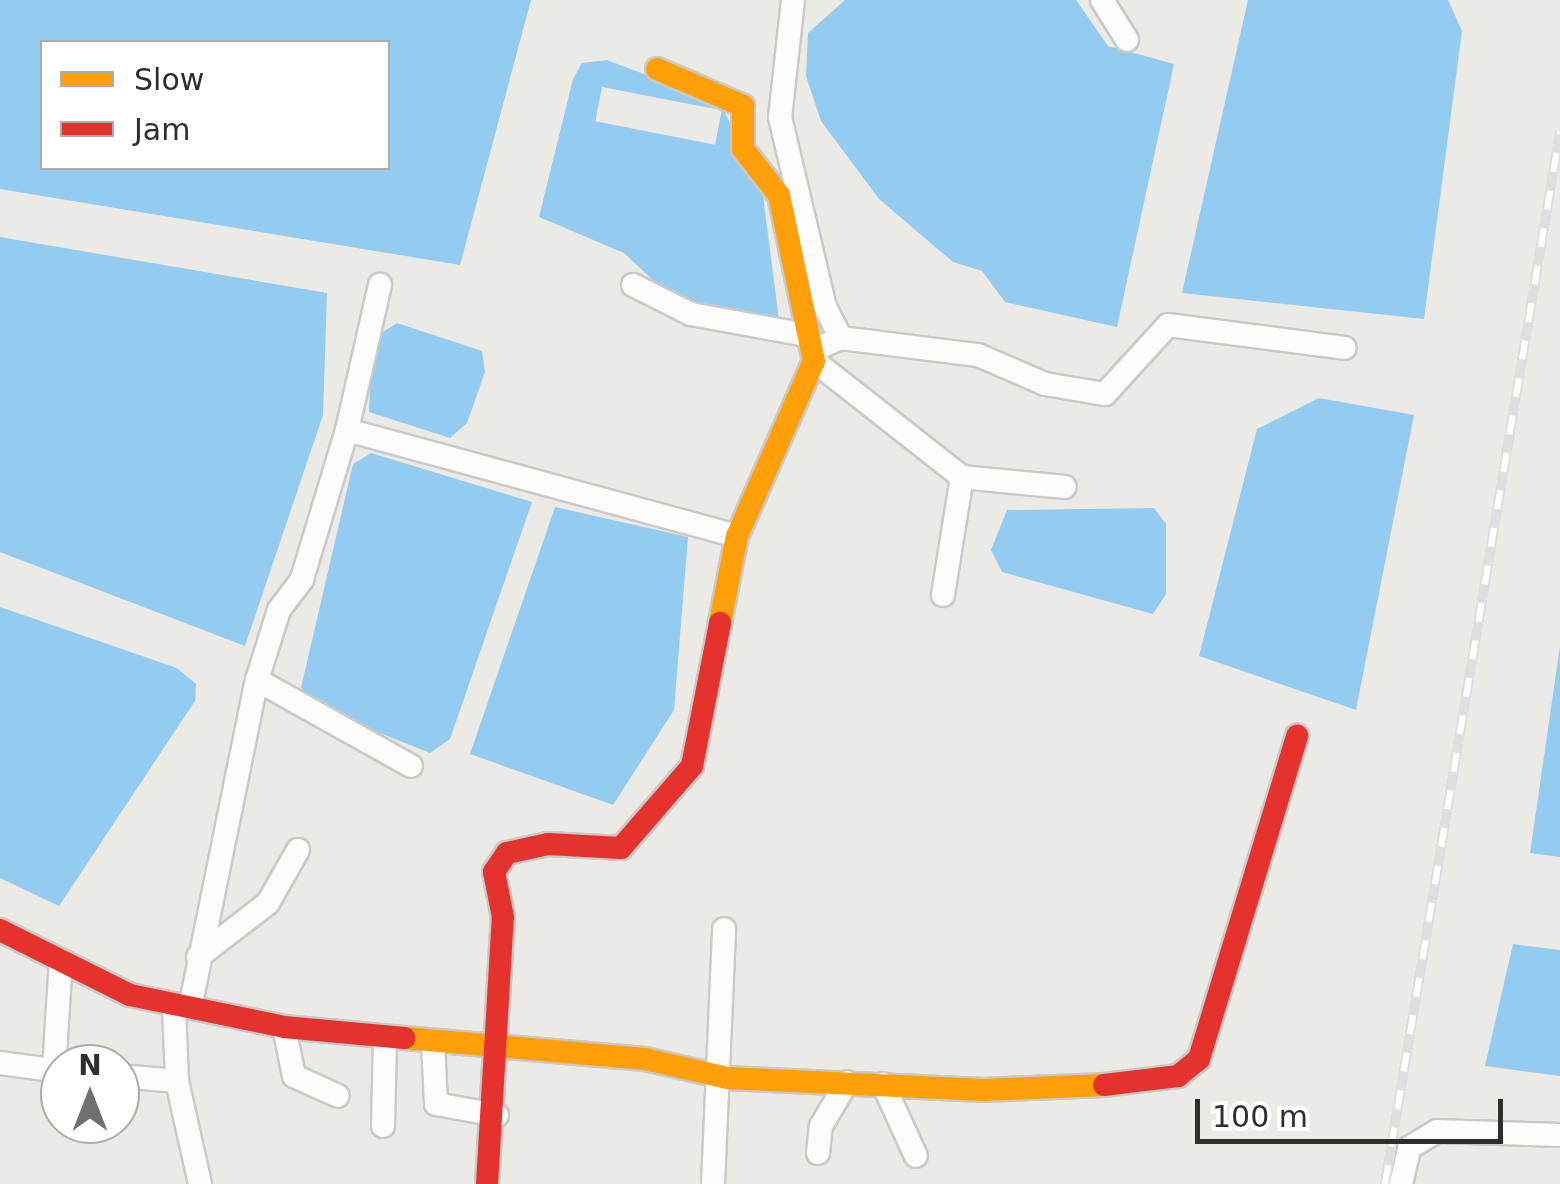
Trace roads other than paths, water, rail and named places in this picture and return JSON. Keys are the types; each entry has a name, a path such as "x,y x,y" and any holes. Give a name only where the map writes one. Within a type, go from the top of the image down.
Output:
{"street":[{"path":"793,0 780,117 825,307 841,338"},
{"path":"1102,0 1128,40"},
{"path":"487,1184 497,1115 503,917 494,872 507,852 548,844 621,848 692,766 737,536 812,349 779,195 743,149 743,106 656,68"},
{"path":"200,1184 177,1080 182,1008 198,957 257,680 278,610 302,579 348,430 380,285"},
{"path":"633,285 691,314 812,349 962,477 1065,488"},
{"path":"812,349 841,338 978,354 1092,394 1120,385 1168,325 1345,348"},
{"path":"348,430 737,536"},
{"path":"942,594 962,477"},
{"path":"257,680 411,766"},
{"path":"1,932 182,1008 284,1028 646,1060 719,1076 1087,1088 1190,1071 1297,736"},
{"path":"198,957 268,903 298,850"},
{"path":"714,1184 724,929"},
{"path":"58,1044 60,960"},
{"path":"284,1028 294,1076 338,1096"},
{"path":"383,1126 385,1038"},
{"path":"433,1042 436,1104 497,1115"},
{"path":"0,1063 40,1068"},
{"path":"140,1077 177,1080"},
{"path":"818,1153 821,1126 846,1082"},
{"path":"883,1084 916,1156"},
{"path":"1401,1184 1408,1148 1438,1131 1560,1135"}],"water":[{"path":"0,0 531,0 460,265 0,189"},
{"path":"845,0 1076,0 1108,46 1174,64 1117,327 1005,302 982,271 953,262 879,199 821,121 806,76 808,33"},
{"path":"1248,0 1448,0 1462,31 1424,319 1182,293"},
{"path":"607,60 720,103 762,188 780,328 672,298 624,253 539,217 573,79 582,63"},
{"path":"0,237 327,293 323,415 245,646 0,552"},
{"path":"397,323 482,351 485,372 467,423 450,438 369,412 371,359 381,333"},
{"path":"1319,398 1414,415 1356,710 1199,656 1257,429"},
{"path":"371,453 532,502 450,739 430,753 315,707 301,688 353,464"},
{"path":"555,507 688,537 674,710 613,805 470,754"},
{"path":"1154,508 1166,524 1166,594 1153,614 1002,572 991,550 1007,510"},
{"path":"0,607 177,668 196,684 195,701 59,906 0,878"},
{"path":"1560,646 1560,857 1530,853"},
{"path":"1513,944 1560,950 1560,1076 1485,1066"}],"railway":[{"path":"1385,1184 1560,131"}]}
